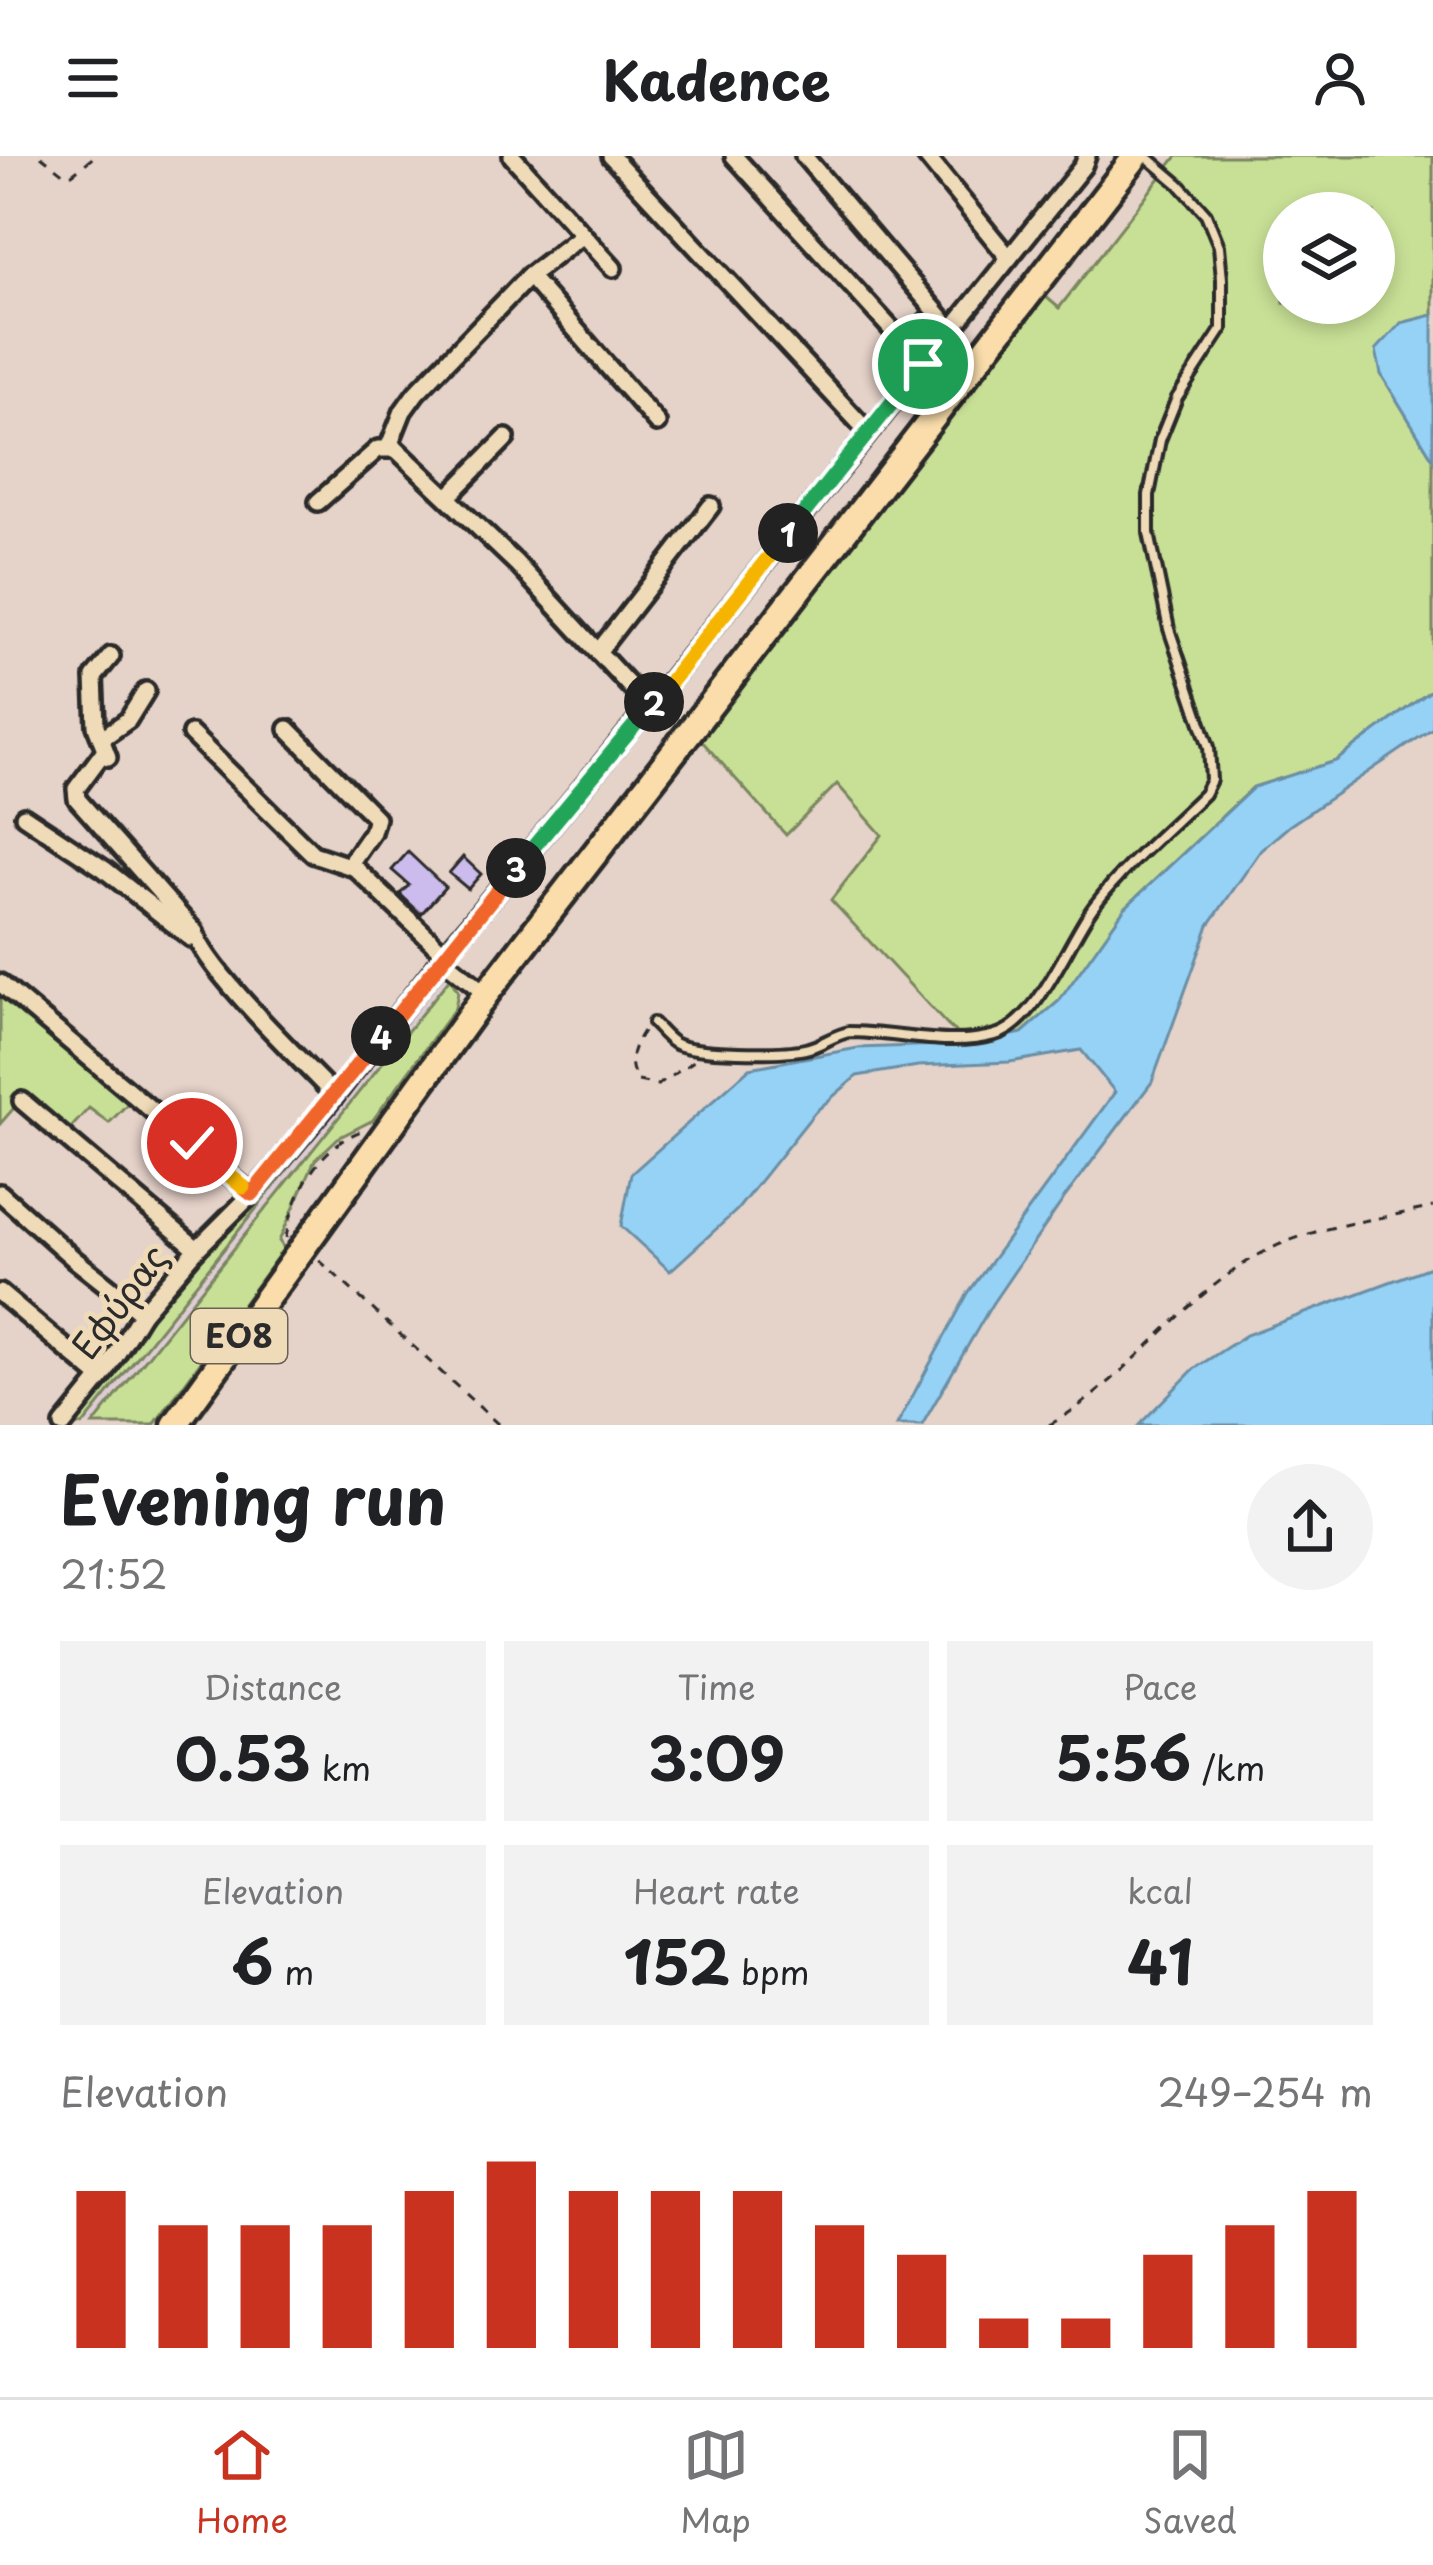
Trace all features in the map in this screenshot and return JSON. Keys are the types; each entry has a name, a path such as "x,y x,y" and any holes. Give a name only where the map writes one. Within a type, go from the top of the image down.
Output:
{"main road":[{"name":"ΕΟ8","path":"175,1425 486,994 1136,156"}],"street":[{"path":"512,156 614,268"},
{"path":"611,156 868,432"},
{"path":"734,156 923,364"},
{"path":"804,156 951,329"},
{"path":"926,156 1009,258"},
{"name":"Εφύρας","path":"63,1425 101,1378 142,1313 335,1096 1087,156"},
{"path":"318,502 362,460 389,446 416,393 529,276 582,235"},
{"path":"529,276 657,423"},
{"path":"448,497 506,438"},
{"path":"389,446 516,563 649,707"},
{"path":"598,652 711,506"},
{"path":"105,750 95,726 94,677 111,656"},
{"path":"146,691 76,789 77,799 195,932 198,943"},
{"path":"288,728 376,818 349,865"},
{"path":"191,734 313,854 349,865 486,994"},
{"path":"24,816 104,869 198,943 335,1096"},
{"path":"0,983 252,1194"},
{"path":"22,1101 197,1249"},
{"path":"0,1192 142,1313"},
{"path":"0,1293 101,1378"}],"lane":[{"path":"653,1023 674,1042 749,1053 808,1049 849,1032 936,1039 980,1038 1008,1030 1048,982 1093,908 1141,852 1204,794 1211,780 1209,747 1178,662 1154,567 1149,495 1168,418 1222,329 1220,247 1206,214 1146,156"}],"path":[{"path":"41,156 64,174 72,174 95,156"},
{"path":"653,1023 641,1032 630,1059 632,1072 647,1086 658,1085 703,1056 725,1050"},
{"path":"391,1122 341,1141 312,1169 286,1237 499,1425"},
{"path":"1049,1425 1094,1396 1260,1254 1329,1229 1433,1207"}],"shaded area":[{"path":"445,973 450,978 93,1425 83,1425"}],"green space":[{"path":"1177,156 1433,156 1433,315 1401,323 1381,374 1433,459 1433,689 1336,761 1253,787 1125,908 1059,1001 1022,1033 970,1044 831,900 882,835 837,784 786,835 700,739 1045,296 1059,308"},
{"path":"437,973 445,973 83,1425 73,1425 163,1298"},
{"path":"450,978 458,992 455,1008 373,1120 338,1138 315,1160 279,1241 284,1248 154,1425 93,1425"},
{"path":"0,991 131,1100 109,1123 89,1108 69,1130 26,1094 0,1124"}],"water":[{"path":"1433,315 1433,459 1381,374 1376,350 1401,323"},
{"path":"1433,689 1433,728 1261,850 1209,925 1152,1082 992,1304 922,1425 897,1425 968,1293 1115,1092 1081,1050 1010,1062 918,1066 857,1076 815,1112 737,1210 670,1271 621,1226 631,1174 750,1068 858,1048 970,1044 1022,1033 1059,1001 1125,908 1254,787 1336,761"},
{"path":"1433,1266 1433,1425 1139,1425 1194,1369 1246,1335"}],"building":[{"path":"921,312 936,329 921,343 906,327"},
{"path":"408,852 445,887 421,914 400,894 409,885 392,870"},
{"path":"463,857 481,874 468,889 449,873"}],"route":[{"path":"192,1143 252,1194 923,364"}]}
